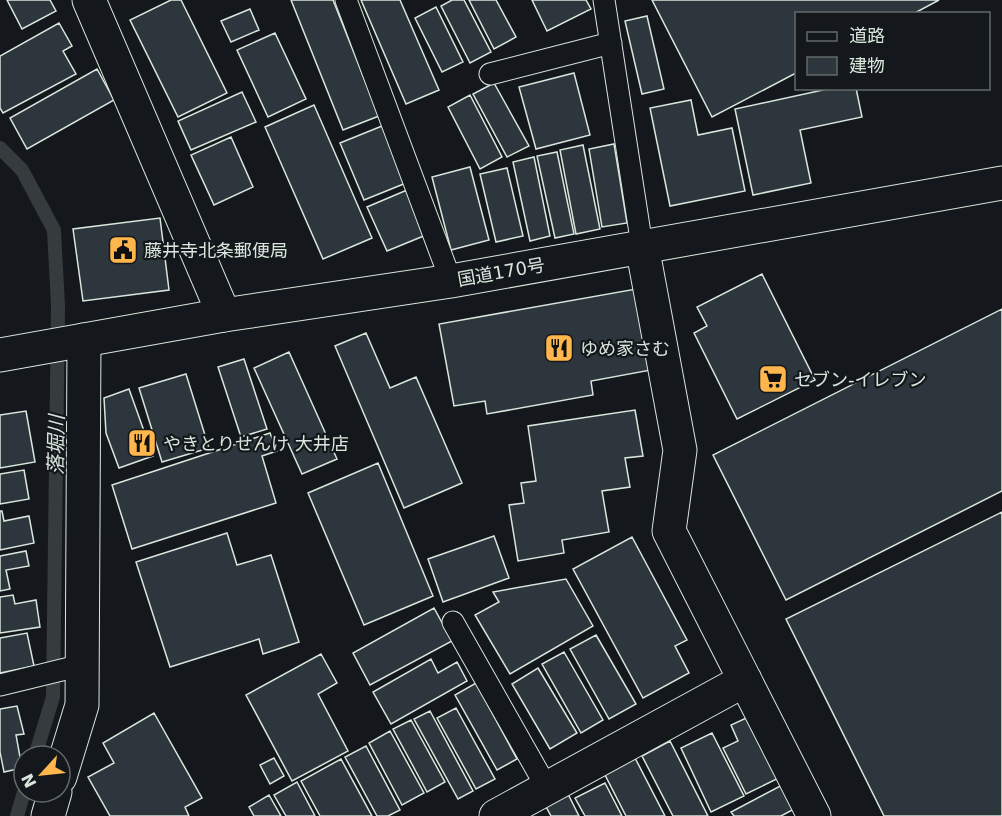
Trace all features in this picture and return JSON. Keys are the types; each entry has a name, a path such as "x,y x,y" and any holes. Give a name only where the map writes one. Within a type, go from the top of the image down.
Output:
{"main road":[{"path":"89,0 224,315"},
{"name":"国道170号","path":"0,355 224,315 451,281 1002,183"},
{"path":"642,246 680,450 669,531 814,816"},
{"path":"64,344 73,668 82,705 70,744"},
{"path":"496,816 745,680"}],"lane":[{"path":"346,0 451,281"},
{"path":"604,0 642,246"},
{"path":"490,74 611,43"},
{"path":"453,622 547,788"},
{"path":"6,684 73,668"}],"building":[{"path":"7,0 50,0 56,11 22,29"},
{"path":"171,0 181,0 227,93 178,117 130,20"},
{"path":"291,0 333,0 379,116 343,130"},
{"path":"361,0 400,0 439,90 406,104"},
{"path":"452,0 464,0 491,52 470,63 441,6"},
{"path":"469,0 496,0 516,37 494,49"},
{"path":"532,0 586,0 591,9 547,31"},
{"path":"652,0 939,0 917,12 795,12 795,74 712,117"},
{"path":"436,7 463,62 442,72 415,18"},
{"path":"250,9 259,30 231,42 221,21"},
{"path":"647,16 664,89 642,94 625,21"},
{"path":"59,23 72,46 63,51 76,74 3,113 0,108 0,56"},
{"path":"275,33 306,99 268,117 237,50"},
{"path":"97,69 114,100 27,149 10,118"},
{"path":"574,73 590,135 536,149 519,87"},
{"path":"494,83 529,146 507,157 473,94"},
{"path":"823,90 856,90 862,117 800,130 811,183 753,195 735,109"},
{"path":"242,92 256,122 191,150 178,121"},
{"path":"470,95 502,157 480,169 448,107"},
{"path":"691,100 698,135 732,128 745,191 670,206 650,108"},
{"path":"314,105 372,238 323,259 265,127"},
{"path":"382,126 406,183 364,200 340,143"},
{"path":"231,137 253,187 214,205 191,155"},
{"path":"614,144 627,223 602,227 589,149"},
{"path":"583,145 600,229 576,234 560,150"},
{"path":"557,152 574,234 555,238 537,156"},
{"path":"534,157 550,236 530,241 513,162"},
{"path":"470,167 489,240 451,250 432,177"},
{"path":"507,168 523,236 496,242 480,174"},
{"path":"407,190 426,235 387,251 367,207"},
{"path":"160,218 169,290 83,301 73,229"},
{"path":"762,274 815,380 737,419 694,333 707,326 697,307"},
{"path":"636,289 651,370 591,381 593,395 487,414 485,401 454,406 439,324"},
{"path":"1002,309 1002,491 786,600 713,455"},
{"path":"366,333 390,388 416,377 462,483 404,508 335,346"},
{"path":"289,352 337,459 302,474 254,368"},
{"path":"244,359 267,429 241,437 218,367"},
{"path":"186,374 209,448 162,462 139,388"},
{"path":"129,389 153,456 119,468 106,433 104,398"},
{"path":"635,410 643,456 625,458 630,487 602,491 609,532 562,540 564,553 518,561 509,505 524,503 521,483 536,481 528,426"},
{"path":"26,411 35,462 0,468 0,415"},
{"path":"270,433 277,451 262,456 276,503 132,549 112,485"},
{"path":"378,463 433,596 364,625 308,493"},
{"path":"24,470 29,499 0,504 0,474"},
{"path":"0,511 2,511 4,521 29,516 34,543 0,550"},
{"path":"1002,512 1002,816 884,816 786,619"},
{"path":"227,533 237,565 271,555 299,642 263,654 259,639 170,667 136,562"},
{"path":"494,536 509,578 443,602 428,559"},
{"path":"632,537 687,640 675,646 689,673 643,698 573,569"},
{"path":"26,551 29,566 6,570 10,589 0,591 0,556"},
{"path":"566,579 593,626 510,674 475,615 499,602 493,592"},
{"path":"13,595 15,604 36,600 40,627 0,633 0,597"},
{"path":"434,608 452,641 370,685 353,653"},
{"path":"27,633 34,666 0,673 0,638"},
{"path":"596,635 636,704 609,719 570,649"},
{"path":"564,652 603,720 581,733 542,664"},
{"path":"321,654 337,683 318,694 348,751 292,781 246,695"},
{"path":"431,659 438,673 457,662 467,681 391,724 373,692"},
{"path":"538,668 577,733 550,749 512,684"},
{"path":"476,683 517,759 497,770 455,695"},
{"path":"17,706 24,734 16,735 18,744 12,744 12,770 4,772 0,752 0,709"},
{"path":"456,708 495,779 476,789 437,718"},
{"path":"430,711 473,791 458,799 414,719"},
{"path":"154,713 202,798 185,807 189,816 110,816 88,777 114,763 103,743"},
{"path":"757,713 787,774 746,794 723,748 738,741 731,725"},
{"path":"411,720 445,782 427,792 393,729"},
{"path":"390,731 424,793 402,805 369,743"},
{"path":"712,733 744,796 711,812 681,748"},
{"path":"670,741 708,816 673,816 642,756"},
{"path":"366,746 400,810 388,816 377,816 345,757"},
{"path":"633,754 665,816 626,816 602,769"},
{"path":"274,758 284,776 270,784 260,765"},
{"path":"341,759 372,816 320,816 301,781"},
{"path":"297,782 315,816 286,816 274,795"},
{"path":"605,783 622,816 585,816 575,798"},
{"path":"786,783 798,807 781,816 734,816 731,812"},
{"path":"566,790 579,816 551,816 543,801"},
{"path":"269,795 281,816 254,816 249,807"}],"waterway":[{"name":"落堀川","path":"0,148 22,170 54,230 58,306 53,697 39,744"},
{"name":"落堀川","path":"17,816 20,804"}],"place":[{"name":"藤井寺北条郵便局","path":"123,250"},
{"name":"ゆめ家さむ","path":"559,348"},
{"name":"セブン-イレブン","path":"773,379"},
{"name":"やきとりせんけ 大井店","path":"142,443"}]}
